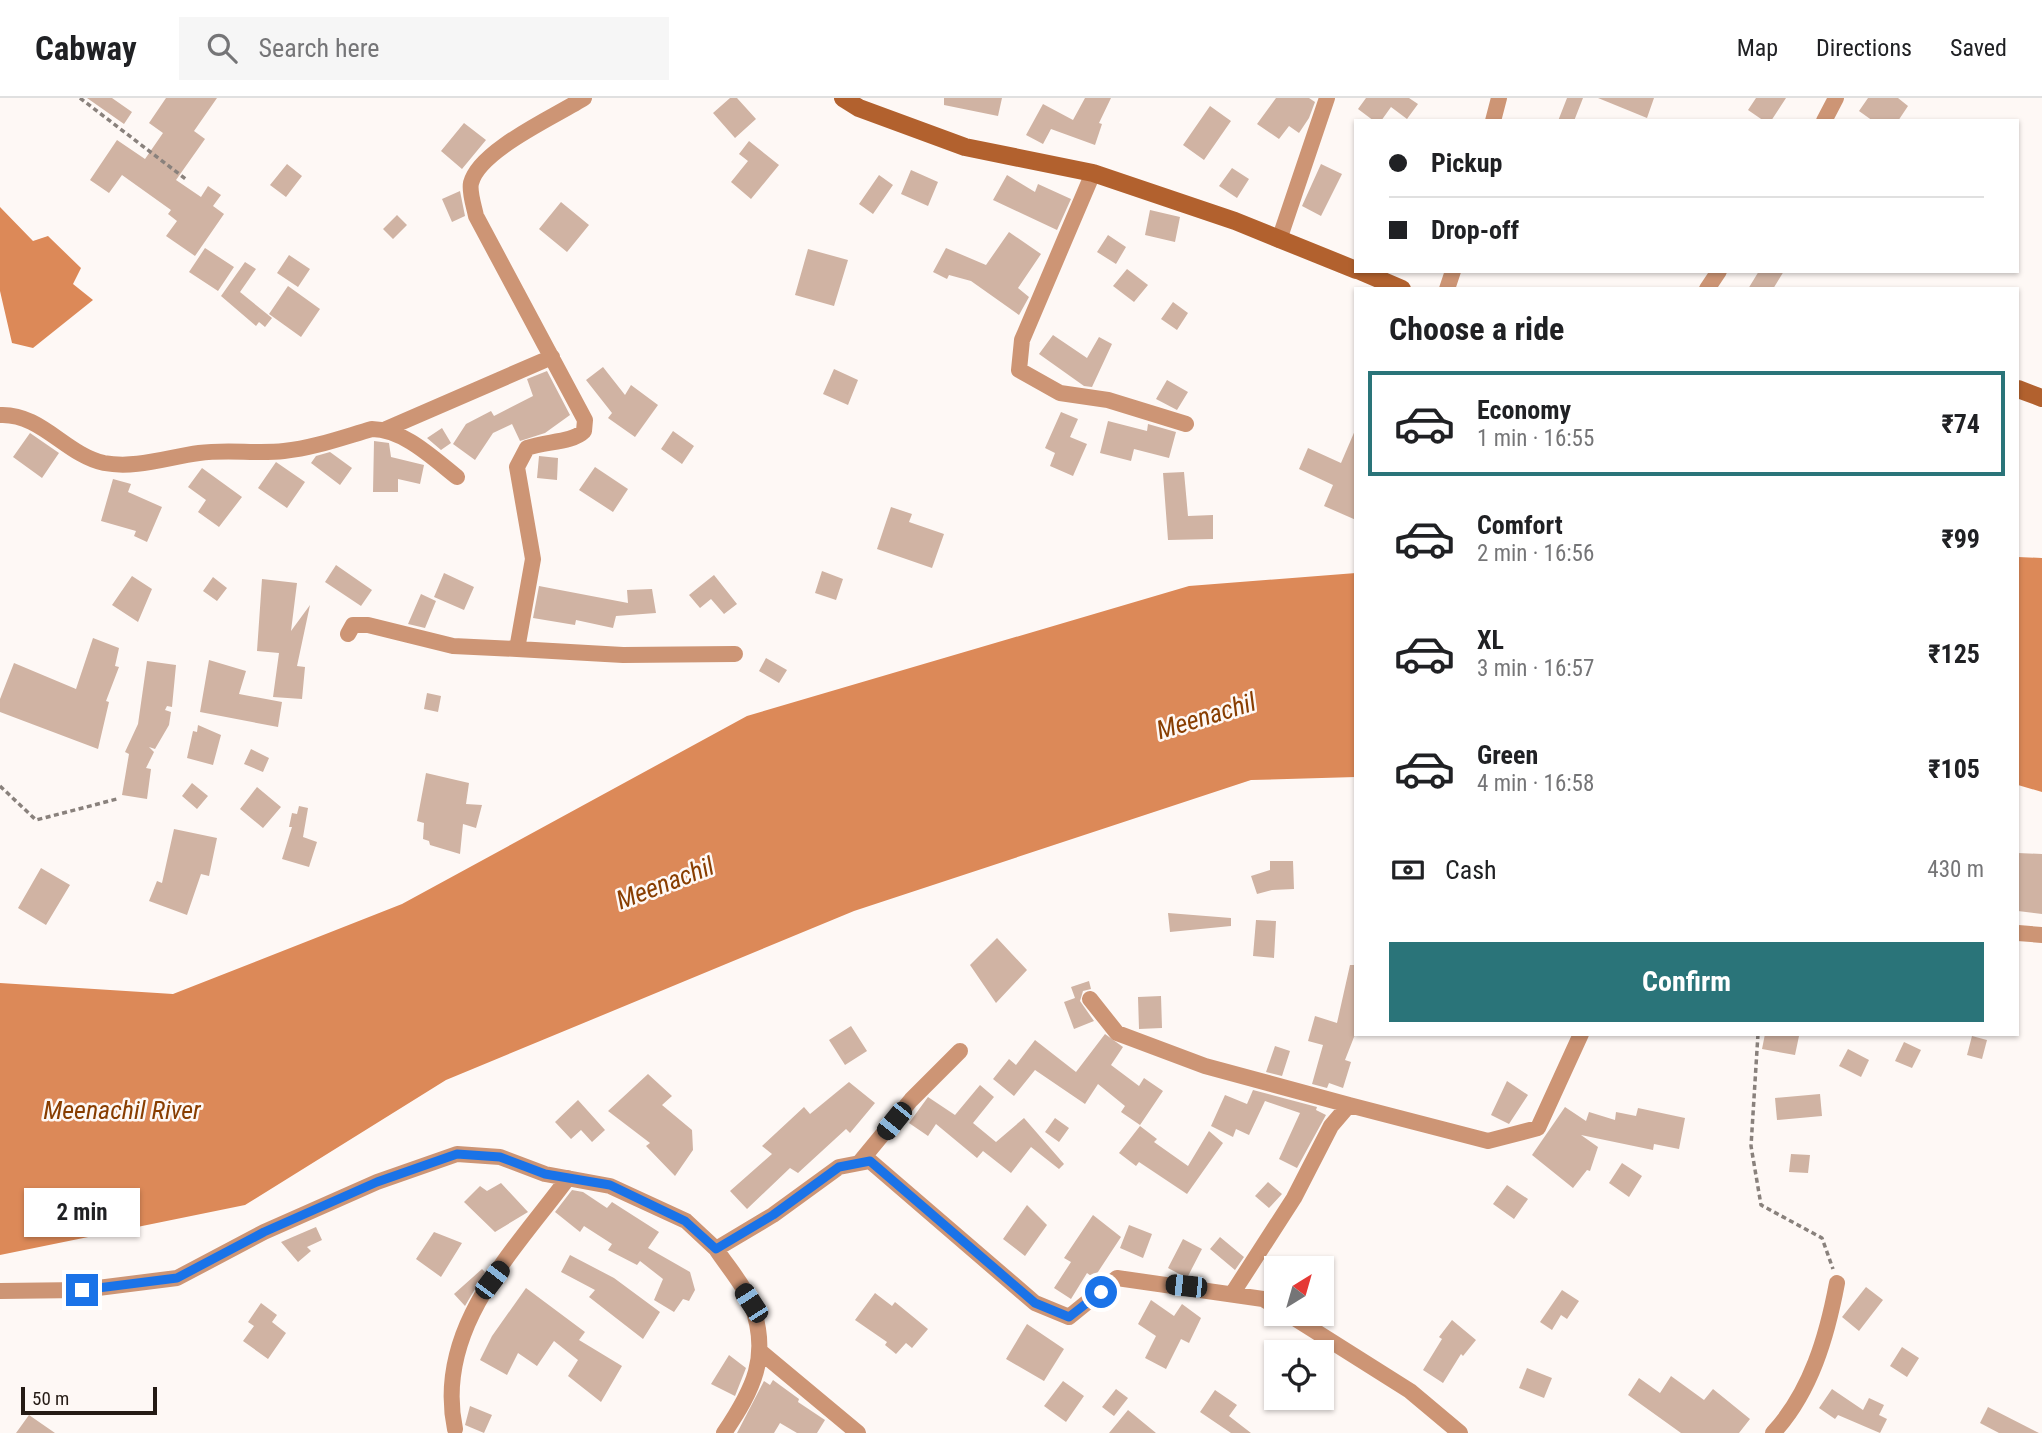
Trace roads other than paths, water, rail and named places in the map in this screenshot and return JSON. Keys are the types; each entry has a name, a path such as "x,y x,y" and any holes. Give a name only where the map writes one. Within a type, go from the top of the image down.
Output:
{"main road":[{"path":"842,98 965,147 1093,173 1235,221 1354,268"},
{"path":"1365,273 1397,287"},
{"path":"2019,389 2042,398"}],"street":[{"path":"517,649 533,559 517,467 527,448 546,441 578,438 584,431 585,420 476,215 470,184 481,164 528,131 584,98"},
{"path":"1279,240 1327,98"},
{"path":"1494,119 1499,98"},
{"path":"1825,119 1836,98"},
{"path":"1093,173 1022,340 1019,370 1060,393 1108,400 1186,424"},
{"path":"0,415 12,414 30,420 74,451 104,463 138,464 201,452 284,452 372,429 386,429 552,357"},
{"path":"386,429 419,448 457,477"},
{"path":"348,634 353,625 368,625 453,646 623,655 735,654"},
{"path":"2019,933 2042,935"},
{"path":"1090,999 1117,1033 1205,1066 1488,1141 1538,1128 1580,1036"},
{"path":"859,1163 911,1100 960,1051"},
{"path":"1232,1294 1294,1198 1331,1126 1349,1105"},
{"path":"0,1291 82,1290 177,1278 264,1232 377,1182 457,1154 500,1157 545,1174 610,1185 685,1221 716,1249 751,1303 762,1353 750,1395 724,1433"},
{"path":"716,1249 773,1215 839,1167 870,1161 1035,1303 1069,1317 1117,1279 1264,1300"},
{"path":"455,1429 449,1401 452,1370 461,1335 492,1280 568,1178"},
{"path":"1773,1433 1803,1390 1829,1328 1837,1283"},
{"path":"1307,1326 1410,1391 1460,1433"},
{"path":"762,1353 858,1433"}],"water":[{"path":"0,207 33,241 48,236 81,268 73,284 93,300 33,348 12,343 0,291"},
{"path":"2019,557 2042,558 2042,792 2019,785"},
{"name":"Meenachil River","path":"1354,573 1354,777 1251,780 854,911 446,1080 245,1205 0,1255 0,983 173,994 402,904 747,716 1189,586"}],"water label":[{"name":"Meenachil","path":"1206,716"},
{"name":"Meenachil","path":"665,883"}]}
